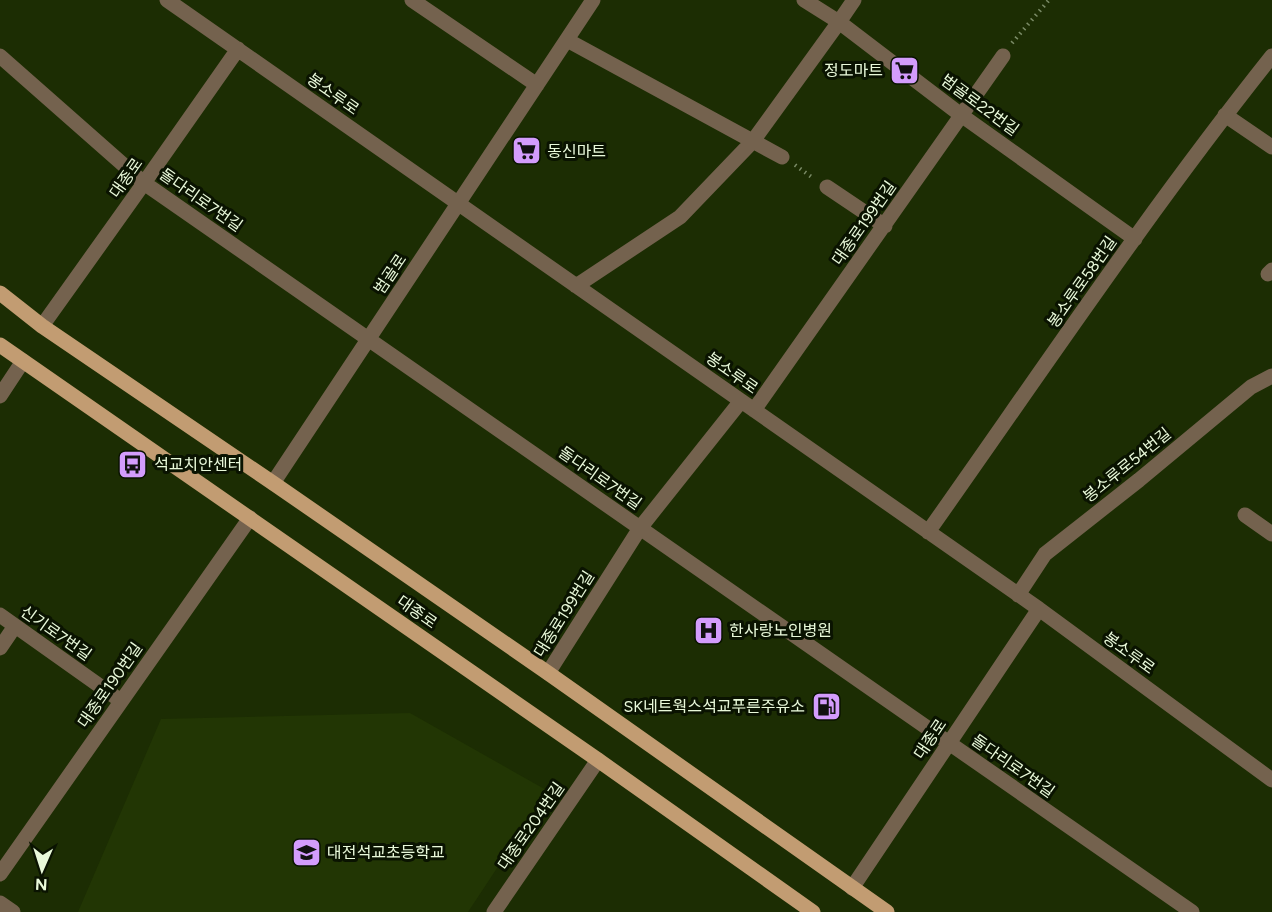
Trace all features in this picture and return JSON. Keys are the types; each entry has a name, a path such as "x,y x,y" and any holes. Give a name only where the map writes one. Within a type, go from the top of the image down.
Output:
{"main road":[{"name":"대종로","path":"0,293 42,326 548,673 887,912"},
{"name":"대종로","path":"0,345 813,912"}],"street":[{"name":"봉소루로","path":"167,0 1038,609 1272,780"},
{"path":"412,0 537,85"},
{"name":"범골로","path":"273,483 593,0"},
{"name":"범골로22번길","path":"804,0 839,22 961,115 1135,239"},
{"path":"576,286 680,217 753,141 854,0"},
{"path":"567,40 782,157"},
{"name":"대종로","path":"42,326 238,49"},
{"name":"돌다리로7번길","path":"0,56 144,183 1192,912"},
{"name":"대종로199번길","path":"754,410 1003,56"},
{"name":"봉소루로58번길","path":"928,532 1135,239 1225,115 1272,56"},
{"path":"1225,115 1272,147"},
{"path":"827,187 885,226"},
{"path":"0,396 23,362"},
{"name":"봉소루로54번길","path":"1018,595 1046,554 1251,387 1272,376"},
{"name":"대종로199번길","path":"548,673 640,528 741,401"},
{"path":"1245,515 1272,534"},
{"name":"대종로190번길","path":"0,874 250,518"},
{"name":"대종로","path":"852,888 1038,609"},
{"name":"신기로7번길","path":"0,615 121,700"},
{"path":"0,648 15,626"},
{"name":"대종로204번길","path":"494,912 598,760"},
{"path":"0,903 13,912"}],"path":[{"path":"1003,56 1049,0"},
{"path":"782,157 827,187"}],"shaded area":[{"name":"대전석교초등학교","path":"410,713 548,791 468,912 78,912 161,719"}],"place":[{"name":"정도마트","path":"904,70"},
{"name":"동신마트","path":"526,151"},
{"name":"석교치안센터","path":"133,464"},
{"name":"한사랑노인병원","path":"708,630"},
{"name":"SK네트웍스석교푸른주유소","path":"826,706"},
{"name":"대전석교초등학교","path":"306,852"}]}
